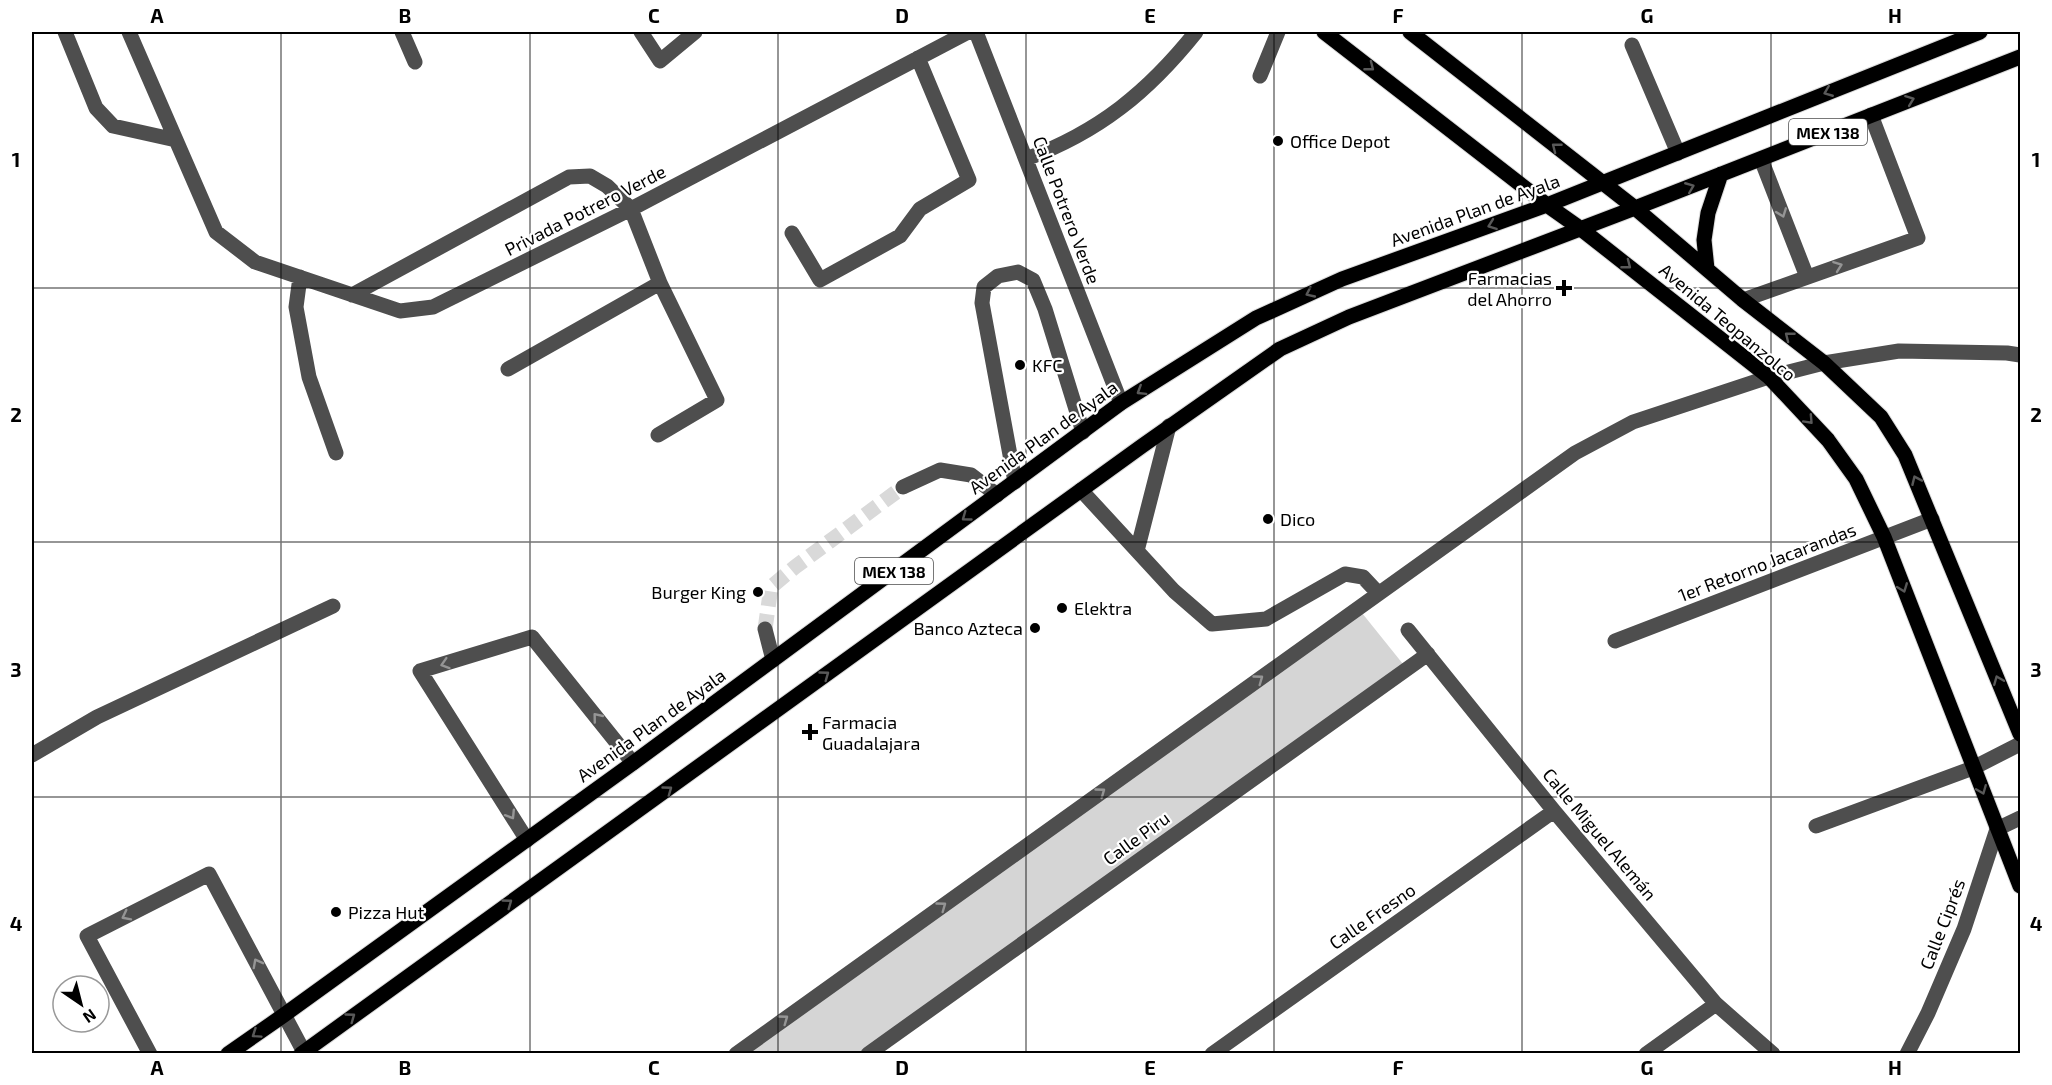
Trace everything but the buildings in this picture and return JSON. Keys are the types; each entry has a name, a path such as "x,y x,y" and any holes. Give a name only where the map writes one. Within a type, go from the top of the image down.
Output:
{"main road":[{"name":"Avenida Teopanzolco","path":"1324,32 1769,377 1828,440 1856,479 1884,537 2020,886"},
{"name":"Avenida Teopanzolco","path":"1410,32 1635,208 1743,300 1824,363 1881,417 1905,455 2020,734"},
{"name":"Avenida Plan de Ayala","path":"228,1053 633,763 1121,403 1256,318 1342,279 1547,205 1980,32"},
{"name":"MEX 138","path":"303,1053 1169,426 1280,349 1349,317 2020,57"},
{"path":"1707,269 1704,240 1708,213 1721,174"}],"street":[{"path":"65,32 96,108 113,126 176,140"},
{"name":"Privada Potrero Verde","path":"129,32 216,232 255,262 400,311 433,307 631,209 918,58"},
{"path":"402,32 415,62"},
{"path":"641,32 660,61 695,32"},
{"path":"792,233 820,280 900,236 920,209 969,180 918,58 968,32"},
{"name":"Calle Potrero Verde","path":"976,32 1121,403"},
{"path":"1026,159 1053,149 1097,126 1132,100 1174,59 1196,32"},
{"path":"1260,76 1278,32"},
{"path":"1632,45 1678,153"},
{"path":"1743,300 1918,238 1871,115"},
{"path":"1761,159 1807,277"},
{"path":"352,295 569,177 590,176 607,186 631,209 660,283 717,400 658,435"},
{"path":"1015,482 982,303 984,287 998,276 1018,272 1032,280 1045,309 1083,432"},
{"path":"300,277 296,307 309,377 336,453"},
{"path":"508,369 660,283"},
{"path":"736,1053 1575,453 1633,422 1769,377 1824,363 1899,351 2020,355"},
{"path":"1137,551 1169,426"},
{"path":"903,487 940,470 971,475 997,495"},
{"path":"1081,490 1174,591 1212,624 1266,619 1345,574 1364,577 1377,593"},
{"name":"1er Retorno Jacarandas","path":"1615,641 1932,519"},
{"path":"32,755 97,717 333,606"},
{"path":"765,629 773,660"},
{"name":"Calle Miguel Alemán","path":"1408,630 1554,811 1716,1004 1773,1053"},
{"path":"527,840 420,671 532,637 633,763"},
{"name":"Calle Piru","path":"868,1053 1428,654"},
{"path":"1816,826 1973,768 2020,744"},
{"name":"Calle Fresno","path":"1212,1053 1554,811"},
{"path":"1997,829 2020,818"},
{"name":"Calle Ciprés","path":"1907,1053 1928,1013 1964,929 1997,829"},
{"path":"150,1053 87,936 209,874 303,1053"},
{"path":"1646,1053 1716,1004"}],"shaded area":[{"path":"1358,608 1407,669 868,1053 736,1054"}],"tunnel":[{"path":"765,629 771,587 903,487"}],"place":[{"name":"Office Depot","path":"1278,141"},
{"name":"Farmacias del Ahorro","path":"1564,288"},
{"name":"KFC","path":"1020,365"},
{"name":"Dico","path":"1268,519"},
{"name":"Burger King","path":"758,592"},
{"name":"Elektra","path":"1062,608"},
{"name":"Banco Azteca","path":"1035,628"},
{"name":"Farmacia Guadalajara","path":"810,732"},
{"name":"Pizza Hut","path":"336,912"}]}
